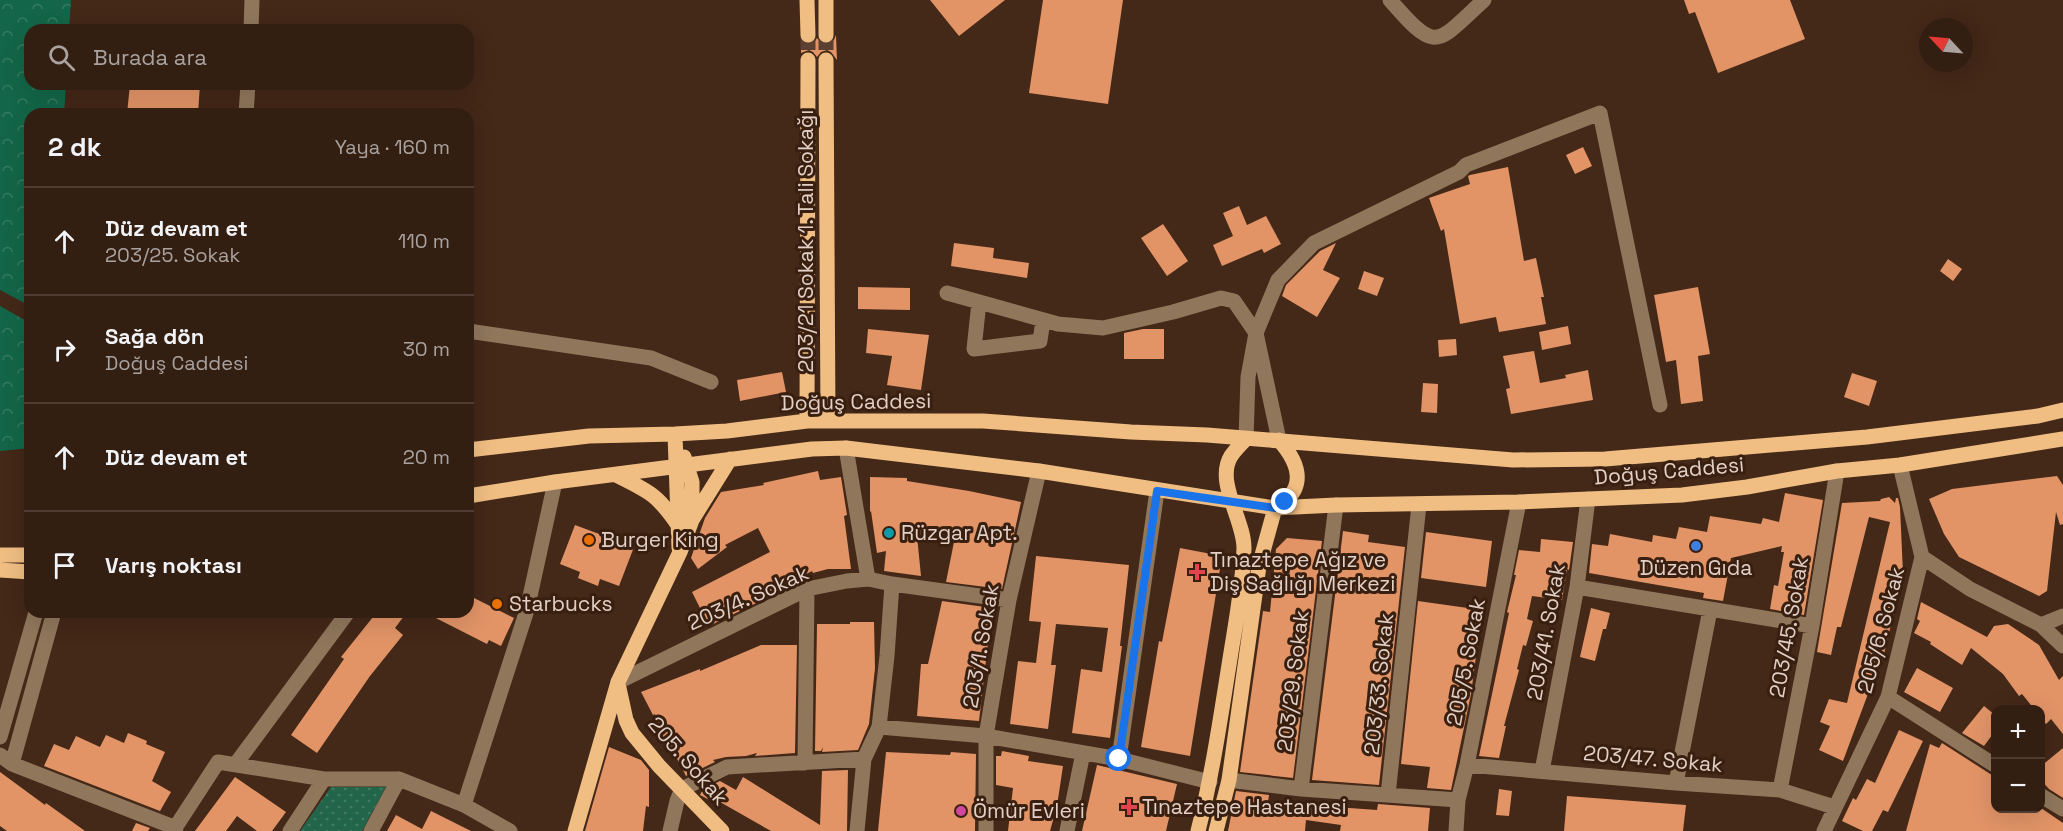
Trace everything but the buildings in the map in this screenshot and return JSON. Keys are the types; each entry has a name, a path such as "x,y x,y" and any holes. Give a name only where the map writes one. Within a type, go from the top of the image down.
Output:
{"main road":[{"path":"807,0 808,35"},
{"path":"826,0 826,35"},
{"name":"203/21 Sokak 1. Tali Sokağı","path":"807,421 808,60"},
{"name":"203/21 Sokak 1. Tali Sokağı","path":"826,60 828,421"},
{"name":"Doğuş Caddesi","path":"1279,440 1513,460 1605,459 1867,437 2038,416 2063,410"},
{"name":"Doğuş Caddesi","path":"474,449 589,436 727,431 807,421 983,422 1246,439"},
{"path":"575,831 618,682 680,552 685,523 682,467 675,434"},
{"path":"474,495 730,459 812,449 846,448 1039,471 1157,491 1233,502 1275,508 1292,494 1297,483 1298,472 1295,461 1279,440 1246,439 1230,456 1226,467 1226,477 1233,502 1244,534 1243,575 1210,782 1198,831"},
{"name":"Doğuş Caddesi","path":"1275,508 1588,500 1682,495 1747,487 1837,471 1900,465 2063,439"},
{"path":"685,523 730,459"},
{"path":"616,475 650,492 685,523"},
{"path":"1216,831 1229,780 1259,566 1275,508"},
{"path":"0,555 24,555"},
{"path":"0,570 24,572"},
{"name":"205. Sokak","path":"618,682 624,713 633,733 659,766 722,831"}],"street":[{"path":"251,24 252,0"},
{"path":"1389,0 1413,27 1435,38 1445,36 1484,0"},
{"path":"246,108 248,90"},
{"path":"1246,439 1248,377 1256,333 1278,280 1314,243 1458,172 1466,165 1600,114 1660,405"},
{"path":"947,293 1058,324 1103,328 1173,312 1221,297 1234,301 1256,333 1279,440"},
{"path":"979,302 974,350 1040,342 1043,320"},
{"path":"474,332 651,358 711,382"},
{"path":"846,448 868,579"},
{"name":"205/6. Sokak","path":"1824,831 1888,697 1922,557 1900,465"},
{"name":"203/1. Sokak","path":"986,831 986,736 1010,600 1039,471"},
{"name":"203/45. Sokak","path":"1780,790 1812,626 1837,471"},
{"path":"464,805 527,610 555,482"},
{"path":"1119,759 1157,491"},
{"name":"203/41. Sokak","path":"1542,771 1577,587 1588,500"},
{"name":"205/5. Sokak","path":"1456,831 1458,800 1519,502"},
{"name":"203/29. Sokak","path":"1301,789 1336,505"},
{"name":"203/33. Sokak","path":"1388,795 1419,505"},
{"path":"1922,557 1970,589 2041,625 2063,646"},
{"name":"203/4. Sokak","path":"618,682 807,589 868,579 1010,600"},
{"path":"857,831 864,759 879,727 892,584"},
{"path":"1577,587 1812,626"},
{"path":"805,763 807,589"},
{"path":"1676,783 1710,610"},
{"path":"2041,625 2063,616"},
{"path":"0,737 34,618"},
{"path":"52,618 6,759 174,829 218,762 324,779 399,779 464,805 510,831"},
{"path":"235,765 344,618"},
{"path":"1888,697 1991,763"},
{"path":"879,727 986,736 1119,759 1210,782"},
{"path":"1067,831 1083,753"},
{"path":"670,831 682,789 727,768 864,759"},
{"name":"203/47. Sokak","path":"1467,765 1780,790 1834,807"},
{"path":"290,831 324,779"},
{"path":"371,831 399,779"},
{"path":"1229,780 1301,789 1458,800"},
{"path":"2045,798 2063,809"}],"green space":[{"path":"0,0 71,0 69,24 24,24 24,90 66,90 64,108 24,108 24,303 0,290"},
{"path":"0,306 24,320 24,449 0,451"},
{"path":"331,787 386,787 362,831 300,831"}],"tunnel":[{"path":"808,35 808,60"},
{"path":"826,35 826,60"}],"place":[{"name":"Rüzgar Apt.","path":"889,533"},
{"name":"Burger King","path":"589,540"},
{"name":"Düzen Gıda","path":"1696,546"},
{"name":"Tınaztepe Ağız ve Diş Sağlığı Merkezi","path":"1197,572"},
{"name":"Starbucks","path":"497,604"},
{"name":"Tınaztepe Hastanesi","path":"1129,807"},
{"name":"Ömür Evleri","path":"961,811"}],"route":[{"path":"1119,759 1157,491 1275,508 1285,502"}]}
